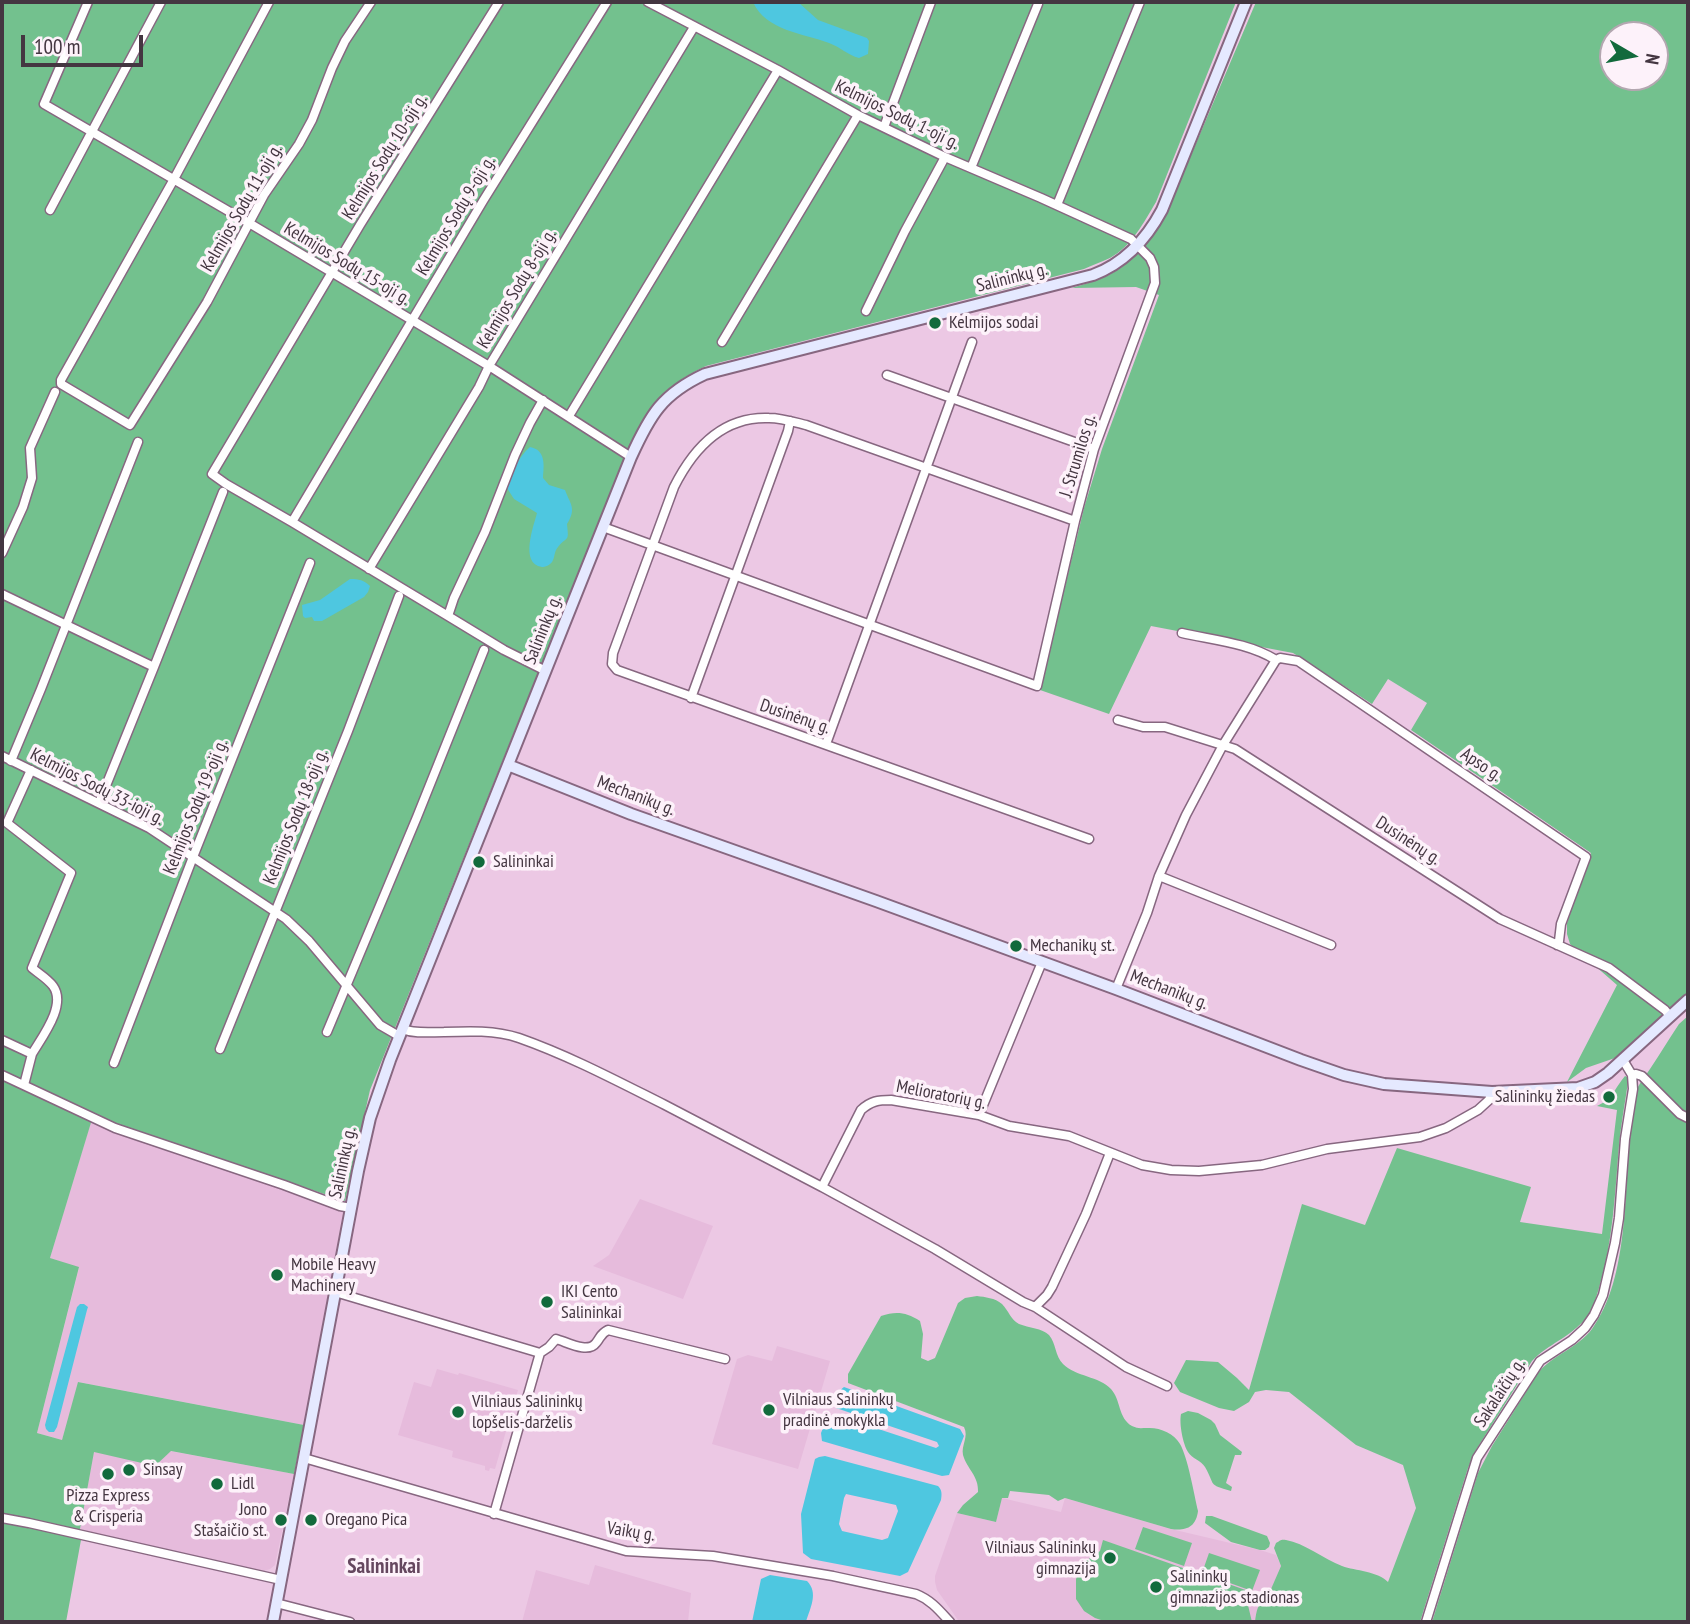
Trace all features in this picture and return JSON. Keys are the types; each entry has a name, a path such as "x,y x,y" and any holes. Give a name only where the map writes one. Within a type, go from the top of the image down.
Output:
{"main road":[{"name":"Salininkų g.","path":"273,1622 351,1208 372,1111 401,1032 643,431 657,408 678,389 705,374 1093,275 1121,262 1148,234 1162,210 1246,2"},
{"name":"Mechanikų g.","path":"508,765 631,814 1116,989 1301,1060 1344,1075 1384,1084 1492,1092 1578,1088 1601,1077 1623,1060 1688,1000"}],"street":[{"name":"Kelmijos Sodų 15-oji g.","path":"88,2 44,104 489,366 631,457"},
{"path":"50,210 161,2"},
{"path":"2,553 23,507 32,478 30,448 61,380 269,2"},
{"name":"Kelmijos Sodų 11-oji g.","path":"58,388 130,425 207,302 264,195 312,120 345,41 371,2"},
{"name":"Kelmijos Sodų 10-oji g.","path":"292,522 212,474 332,272 499,2"},
{"name":"Kelmijos Sodų 9-oji g.","path":"292,522 483,201 607,2"},
{"name":"Kelmijos Sodų 1-oji g.","path":"648,2 858,115 945,157 1124,236 1138,245"},
{"path":"884,127 931,2"},
{"path":"1057,205 1140,2"},
{"path":"971,168 1038,4"},
{"name":"Kelmijos Sodų 8-oji g.","path":"369,569 694,27"},
{"path":"569,416 778,70"},
{"path":"722,342 858,115"},
{"path":"866,311 945,157"},
{"name":"J. Strumilos g.","path":"869,624 1037,686 1094,449 1155,283 1154,267 1150,258 1138,245"},
{"path":"826,744 972,342"},
{"path":"887,375 1094,449"},
{"path":"447,616 485,532 514,456 543,400"},
{"name":"Dusinėnų g.","path":"1075,521 806,425 768,417 741,421 710,438 682,470 613,653 612,664 617,670 691,698 1089,839"},
{"path":"691,698 790,421"},
{"path":"11,761 138,442"},
{"path":"99,803 223,492"},
{"path":"292,522 504,650 546,671"},
{"path":"603,527 869,624"},
{"name":"Kelmijos Sodų 19-oji g.","path":"114,1063 310,563"},
{"path":"2,594 155,667"},
{"name":"Kelmijos Sodų 18-oji g.","path":"220,1049 348,731 399,596"},
{"name":"Apso g.","path":"1182,633 1236,645 1276,660 1286,658 1298,661 1586,857 1561,925 1557,946"},
{"path":"327,1032 484,650"},
{"path":"1116,989 1159,876 1186,815 1223,745 1276,660"},
{"name":"Dusinėnų g.","path":"1118,720 1143,727 1165,727 1235,749 1500,919 1609,968 1670,1016"},
{"name":"Kelmijos Sodų 33-ioji g.","path":"2,756 149,828 275,911 303,934 380,1026 401,1032"},
{"path":"24,1085 32,1054 56,1010 58,1001 54,987 32,968 71,873 7,822 30,770"},
{"path":"1159,876 1331,945"},
{"path":"979,1115 1042,962"},
{"path":"401,1032 461,1031 497,1034 516,1037 566,1056 822,1187 935,1249 1035,1307 1126,1367 1167,1386"},
{"path":"2,1040 32,1054"},
{"path":"1623,1060 1632,1075 1642,1076 1680,1114 1688,1118"},
{"path":"2,1075 115,1128 351,1208"},
{"name":"Sakalaičių g.","path":"1426,1622 1477,1458 1540,1361 1585,1328 1603,1295 1619,1218 1625,1139 1633,1089 1632,1075"},
{"name":"Melioratorių g.","path":"822,1187 854,1121 861,1110 877,1100 979,1115 1009,1126 1069,1136 1142,1165 1199,1171 1262,1164 1327,1149 1427,1135 1478,1110 1489,1100 1492,1092"},
{"path":"1035,1307 1052,1287 1111,1153"},
{"path":"335,1292 540,1353"},
{"path":"494,1514 540,1353 556,1339 585,1348 593,1347 608,1330 725,1359"},
{"name":"Vaikų g.","path":"304,1458 626,1550 713,1556 896,1588 928,1599 950,1622"},
{"path":"2,1518 281,1580"},
{"path":"276,1603 350,1622"}],"shaded area":[{"path":"93,1115 345,1201 304,1425 79,1382 62,1440 37,1433 79,1268 50,1258"},
{"path":"640,1199 713,1226 683,1299 593,1266 609,1255"},
{"name":"Vilniaus Salininkų pradinė mokykla","path":"777,1346 830,1361 798,1469 712,1444 737,1359 748,1355 772,1361"},
{"name":"Vilniaus Salininkų lopšelis-darželis","path":"437,1369 518,1390 495,1469 485,1470 485,1466 452,1457 453,1451 398,1435 414,1382 431,1387"},
{"path":"94,1451 155,1465 170,1451 294,1474 275,1565 257,1573 80,1529"},
{"name":"Vilniaus Salininkų gimnazija","path":"1002,1498 1061,1512 1065,1498 1171,1529 1276,1555 1281,1566 1268,1597 1256,1614 1255,1622 962,1622 937,1590 935,1576 957,1513 996,1522"},
{"path":"595,1565 691,1593 688,1622 522,1622 536,1570 589,1585"}],"green space":[{"path":"2,2 1236,2 1156,202 1137,233 1118,253 1084,269 706,366 668,389 651,408 629,447 370,1090 345,1201 93,1116 50,1258 79,1267 37,1433 62,1440 78,1382 304,1425 294,1474 171,1451 155,1466 94,1452 80,1529 76,1530 81,1540 66,1622 2,1622"},
{"path":"1256,2 1688,2 1688,993 1615,1058 1586,1068 1567,1082 1617,985 1570,944 1567,934 1567,923 1591,853 1411,730 1427,703 1388,679 1372,704 1293,653 1151,626 1109,714 1040,690 1084,508 1102,449 1159,295 1136,287 1072,288 1109,275 1130,261 1160,222 1172,200"},
{"path":"1688,1016 1688,1622 1432,1622 1478,1473 1492,1446 1538,1373 1550,1361 1586,1336 1604,1308 1613,1284 1623,1232 1636,1092 1679,1024"},
{"path":"1625,1076 1628,1082 1615,1199 1604,1271 1594,1303 1580,1325 1532,1361 1476,1450 1420,1622 1255,1622 1258,1607 1268,1596 1281,1566 1274,1548 1276,1543 1281,1540 1293,1542 1342,1566 1372,1573 1388,1582 1416,1508 1403,1465 1356,1445 1289,1392 1255,1392 1249,1402 1234,1411 1219,1408 1180,1392 1174,1383 1186,1360 1218,1362 1249,1390 1302,1204 1365,1225 1397,1148 1531,1187 1520,1222 1602,1234 1617,1110 1597,1106 1610,1096"},
{"path":"977,1296 996,1300 1019,1324 1039,1329 1049,1335 1063,1364 1111,1389 1127,1423 1138,1428 1161,1430 1177,1440 1186,1458 1198,1511 1192,1525 1185,1529 1171,1529 1065,1498 1058,1501 1049,1495 1010,1491 1008,1498 1002,1498 996,1522 957,1513 978,1492 977,1481 963,1455 966,1434 964,1427 848,1383 848,1374 881,1316 901,1313 920,1321 923,1334 921,1358 928,1361 935,1358 958,1303 965,1298"},
{"path":"1188,1411 1211,1420 1220,1435 1242,1452 1241,1455 1235,1455 1226,1483 1232,1487 1231,1491 1215,1485 1203,1465 1188,1452 1182,1434 1181,1414"},
{"path":"1206,1516 1267,1536 1269,1547 1260,1550 1231,1542 1205,1523"},
{"path":"1143,1527 1192,1543 1184,1566 1135,1549"},
{"name":"Salininkų gimnazijos stadionas","path":"1103,1540 1257,1594 1256,1600 1247,1601 1252,1622 1107,1622 1095,1618 1084,1611 1076,1599 1076,1579 1083,1563 1100,1551"},
{"path":"1209,1553 1260,1570 1252,1591 1202,1573"}],"water":[{"path":"753,2 798,2 818,20 867,38 868,54 859,58 829,43 786,30 767,19"},
{"path":"530,447 541,455 544,463 543,478 549,485 565,490 572,510 567,524 567,538 557,549 551,563 543,567 535,564 530,552 537,513 514,499 507,488 522,455"},
{"path":"350,579 361,580 370,586 364,597 322,621 303,616 302,605 320,600"},
{"path":"80,1304 88,1307 57,1427 54,1432 49,1432 45,1425"},
{"path":"844,1387 960,1429 964,1436 949,1475 942,1476 822,1441 821,1433 828,1416 839,1416 936,1448 939,1446 937,1442 836,1408 837,1396"},
{"path":"825,1456 938,1486 941,1500 908,1572 900,1576 811,1559 803,1553 801,1514 815,1459","holes":["846,1494 896,1505 898,1511 888,1538 882,1540 842,1531 839,1524"]},
{"path":"770,1575 807,1581 811,1586 813,1596 806,1622 752,1622 761,1579"}],"place":[{"name":"Kelmijos sodai","path":"935,323"},
{"name":"Salininkai","path":"479,862"},
{"name":"Mechanikų st.","path":"1016,946"},
{"name":"Salininkų žiedas","path":"1609,1097"},
{"name":"Mobile Heavy Machinery","path":"277,1275"},
{"name":"IKI Cento Salininkai","path":"547,1302"},
{"name":"Vilniaus Salininkų pradinė mokykla","path":"769,1410"},
{"name":"Vilniaus Salininkų lopšelis-darželis","path":"458,1412"},
{"name":"Sinsay","path":"129,1470"},
{"name":"Pizza Express & Crisperia","path":"108,1474"},
{"name":"Lidl","path":"217,1484"},
{"name":"Jono Stašaičio st.","path":"281,1520"},
{"name":"Oregano Pica","path":"311,1520"},
{"name":"Vilniaus Salininkų gimnazija","path":"1110,1558"},
{"name":"Salininkų gimnazijos stadionas","path":"1156,1587"}],"district":[{"name":"Salininkai","path":"384,1567"}]}
